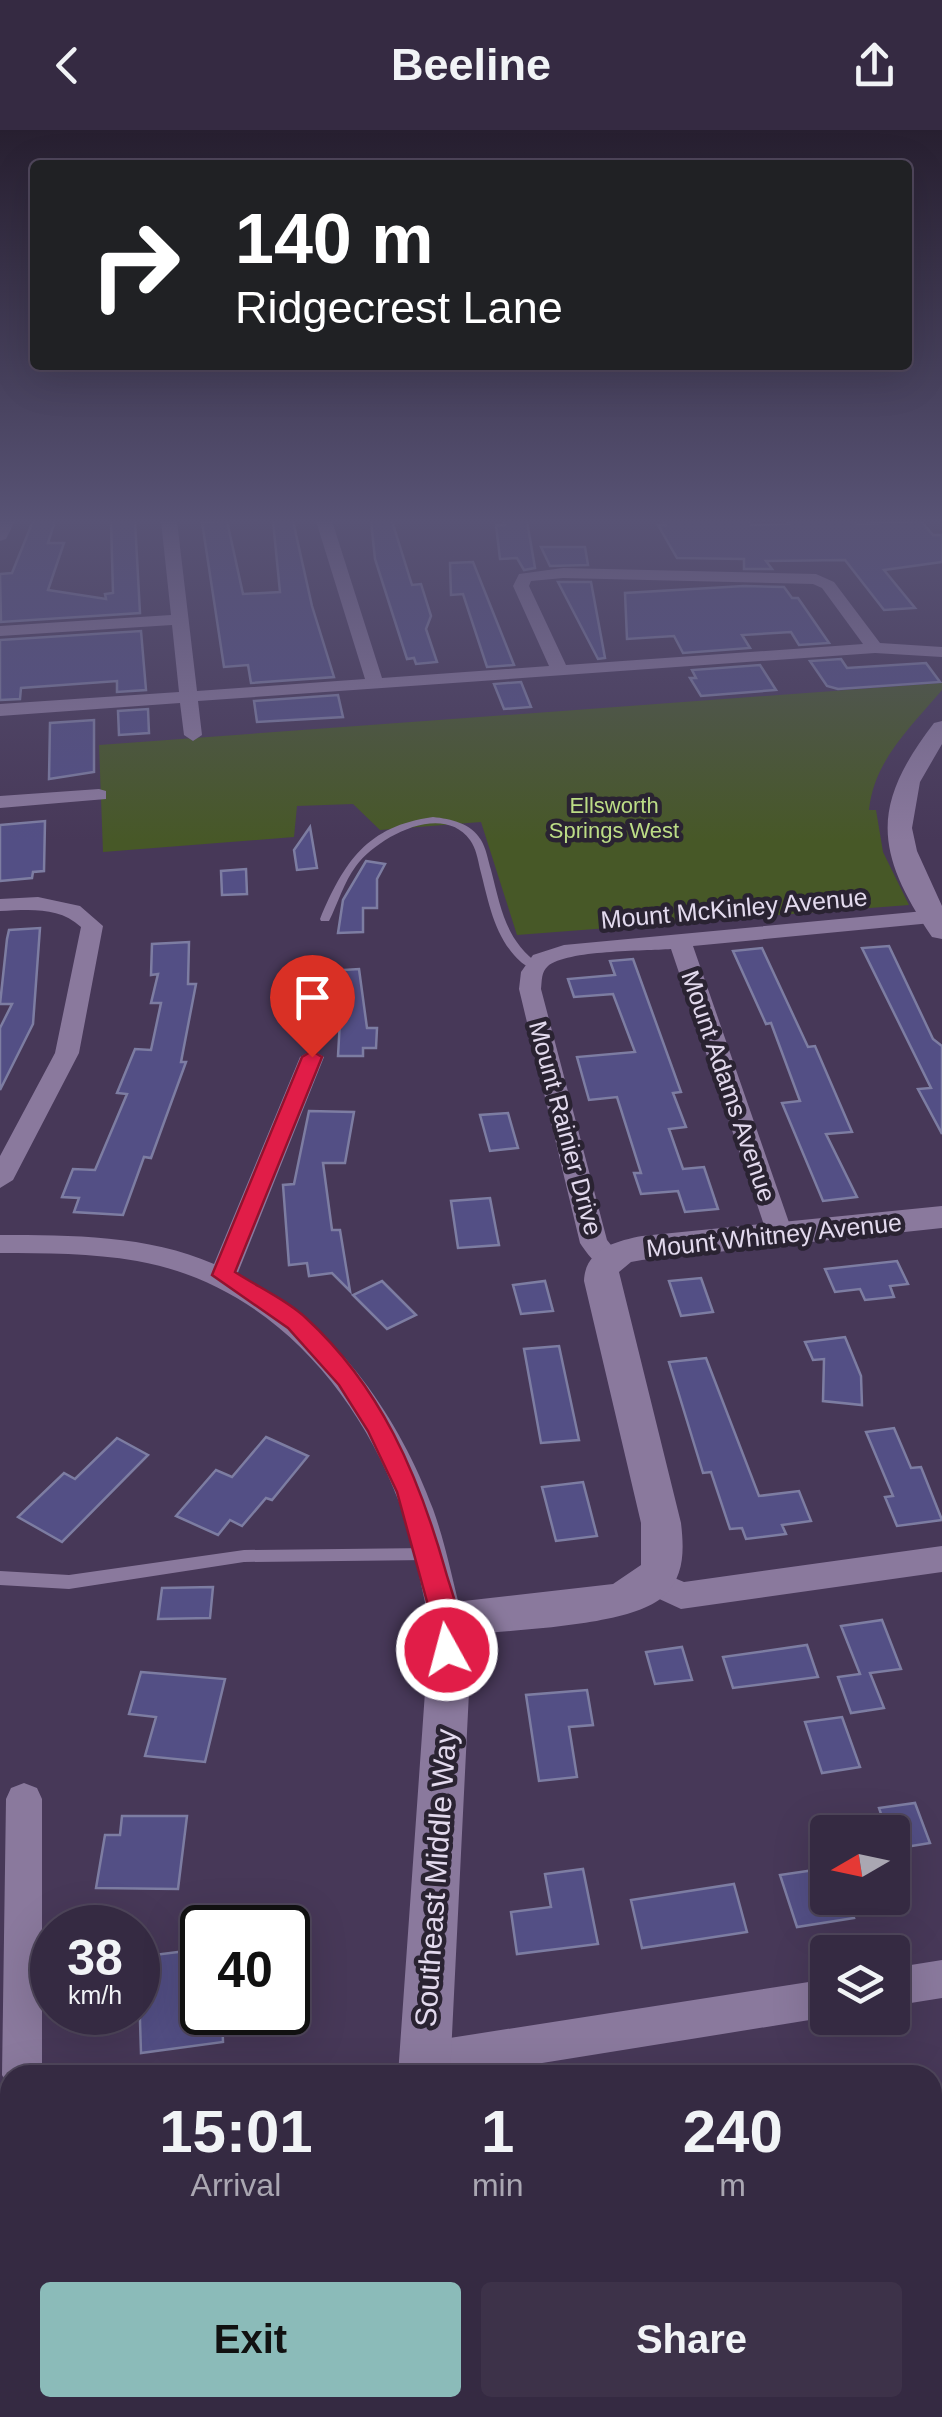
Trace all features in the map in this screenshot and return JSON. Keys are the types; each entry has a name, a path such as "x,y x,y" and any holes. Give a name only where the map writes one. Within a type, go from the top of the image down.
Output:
{"street":[{"path":"0,630 37,628"},
{"path":"181,628 193,735"},
{"path":"358,628 375,682"},
{"path":"540,628 560,670"},
{"path":"860,628 875,648"},
{"path":"0,710 875,648 942,652"},
{"path":"938,924 903,848 898,805 917,758 942,728"},
{"path":"0,802 99,795"},
{"path":"0,904 44,902 79,911 92,926 66,1053 0,1180"},
{"name":"Mount McKinley Avenue","path":"538,964 564,952 679,939 938,924"},
{"name":"Mount Adams Avenue","path":"679,939 780,1234"},
{"name":"Mount Rainier Drive","path":"538,964 530,989 594,1242 609,1260 602,1269 602,1281 665,1548 662,1568 652,1582"},
{"path":"223,1275 312,1057"},
{"name":"Mount Whitney Avenue","path":"609,1260 620,1252 642,1248 942,1217"},
{"path":"0,1244 126,1251 223,1275 296,1322 348,1379 378,1427 410,1492 446,1620 614,1601 638,1594 652,1582 681,1596 942,1559"},
{"name":"Southeast Middle Way","path":"424,2065 448,1692 446,1620"},
{"path":"22,2065 24,1799"},
{"path":"910,1984 942,1979"},
{"path":"441,2065 810,2001"}],"lane":[{"path":"325,920 346,872 360,854 412,823 449,822 470,832 476,840 507,939 520,956 538,964"},
{"path":"0,1578 68,1582 244,1556 429,1554"}],"green space":[{"name":"Ellsworth Springs West","path":"942,683 942,690 886,760 869,810 876,810 883,852 909,905 517,935 481,822 380,830 353,804 297,806 294,837 103,852 99,745"}],"building":[{"path":"218,628 319,628 334,677 251,683 248,665 224,667"},
{"path":"397,628 426,628 437,662 416,664 414,658 407,659"},
{"path":"474,628 499,628 514,665 487,667"},
{"path":"582,628 599,628 605,658 598,659"},
{"path":"627,628 818,628 829,643 799,645 791,632 742,635 750,648 683,653 674,636 627,639"},
{"path":"141,631 146,690 117,692 117,681 21,688 20,699 0,700 0,640"},
{"path":"841,659 847,668 926,663 940,682 838,689 827,686 810,661"},
{"path":"760,665 776,690 701,696 690,678 696,678 692,670"},
{"path":"521,682 531,707 504,709 494,684"},
{"path":"338,695 343,717 257,722 254,701"},
{"path":"148,709 149,733 119,735 118,711"},
{"path":"94,720 94,772 49,779 50,723"},
{"path":"45,821 44,871 33,872 32,878 0,881 0,825"},
{"path":"310,827 317,868 297,870 294,850"},
{"path":"366,861 385,864 377,879 377,908 363,908 363,932 338,933 343,900"},
{"path":"246,869 247,894 222,895 221,871"},
{"path":"40,928 33,1024 0,1090 0,1028 12,1004 0,1004 9,930"},
{"path":"189,942 188,984 196,984 181,1062 186,1062 151,1158 144,1157 123,1215 74,1212 79,1198 62,1197 73,1169 95,1170 127,1094 117,1093 135,1049 151,1050 161,1003 151,1003 158,974 151,975 152,944"},
{"path":"889,946 933,1039 942,1046 942,1134 918,1089 931,1088 862,948"},
{"path":"762,948 808,1047 815,1046 852,1132 826,1134 857,1197 823,1201 782,1103 800,1101 771,1023 766,1024 733,951"},
{"path":"633,959 681,1092 673,1093 686,1127 669,1129 683,1169 704,1167 718,1209 685,1212 678,1191 641,1194 634,1173 641,1173 617,1097 589,1100 577,1057 635,1052 613,994 574,997 568,979 615,975 610,961"},
{"path":"359,969 367,1028 377,1028 376,1048 363,1048 363,1056 338,1056 341,1002 332,1003 328,971"},
{"path":"309,1111 354,1112 345,1163 323,1163 332,1230 340,1230 350,1291 332,1273 309,1276 307,1263 289,1265 283,1185 294,1184"},
{"path":"508,1113 518,1148 490,1151 480,1115"},
{"path":"490,1198 499,1245 458,1248 451,1201"},
{"path":"897,1261 908,1284 890,1286 894,1297 865,1300 860,1289 835,1292 825,1269"},
{"path":"701,1278 713,1312 681,1316 669,1281"},
{"path":"382,1281 416,1315 387,1329 353,1295"},
{"path":"545,1281 553,1311 521,1314 513,1285"},
{"path":"845,1337 861,1376 862,1405 823,1401 824,1359 813,1360 805,1342"},
{"path":"559,1346 579,1440 541,1443 524,1349"},
{"path":"706,1358 759,1496 799,1491 811,1521 782,1525 786,1534 746,1539 742,1528 730,1529 711,1472 703,1473 669,1362"},
{"path":"894,1428 911,1468 921,1467 942,1520 897,1526 885,1497 893,1496 866,1432"},
{"path":"266,1437 308,1456 272,1500 266,1498 242,1526 230,1520 218,1535 176,1516 216,1470 232,1477"},
{"path":"117,1438 148,1455 62,1542 18,1517 64,1473 75,1479"},
{"path":"583,1482 597,1536 556,1541 542,1487"},
{"path":"213,1587 210,1618 158,1619 162,1588"},
{"path":"882,1620 901,1669 870,1673 884,1708 851,1713 838,1677 860,1674 841,1626"},
{"path":"807,1645 818,1677 733,1688 723,1657"},
{"path":"682,1647 692,1680 655,1684 646,1652"},
{"path":"141,1672 225,1679 205,1762 145,1756 156,1717 129,1714"},
{"path":"587,1690 593,1725 569,1727 577,1777 539,1781 526,1695"},
{"path":"842,1717 860,1767 822,1773 805,1722"},
{"path":"915,1803 930,1843 910,1846 910,1815 881,1815 879,1808"},
{"path":"122,1816 187,1816 178,1889 96,1888 105,1835 120,1835"},
{"path":"583,1869 598,1944 517,1954 511,1912 551,1907 545,1874"},
{"path":"810,1871 810,1915 854,1918 797,1927 780,1875"},
{"path":"734,1884 747,1932 642,1948 631,1900"},
{"path":"180,1952 180,2035 223,2035 223,2042 141,2053 140,2035 160,2035 160,1954"}],"route":[{"path":"312,1057 223,1275 296,1322 348,1379 378,1427 410,1492 446,1620 447,1650"}]}
